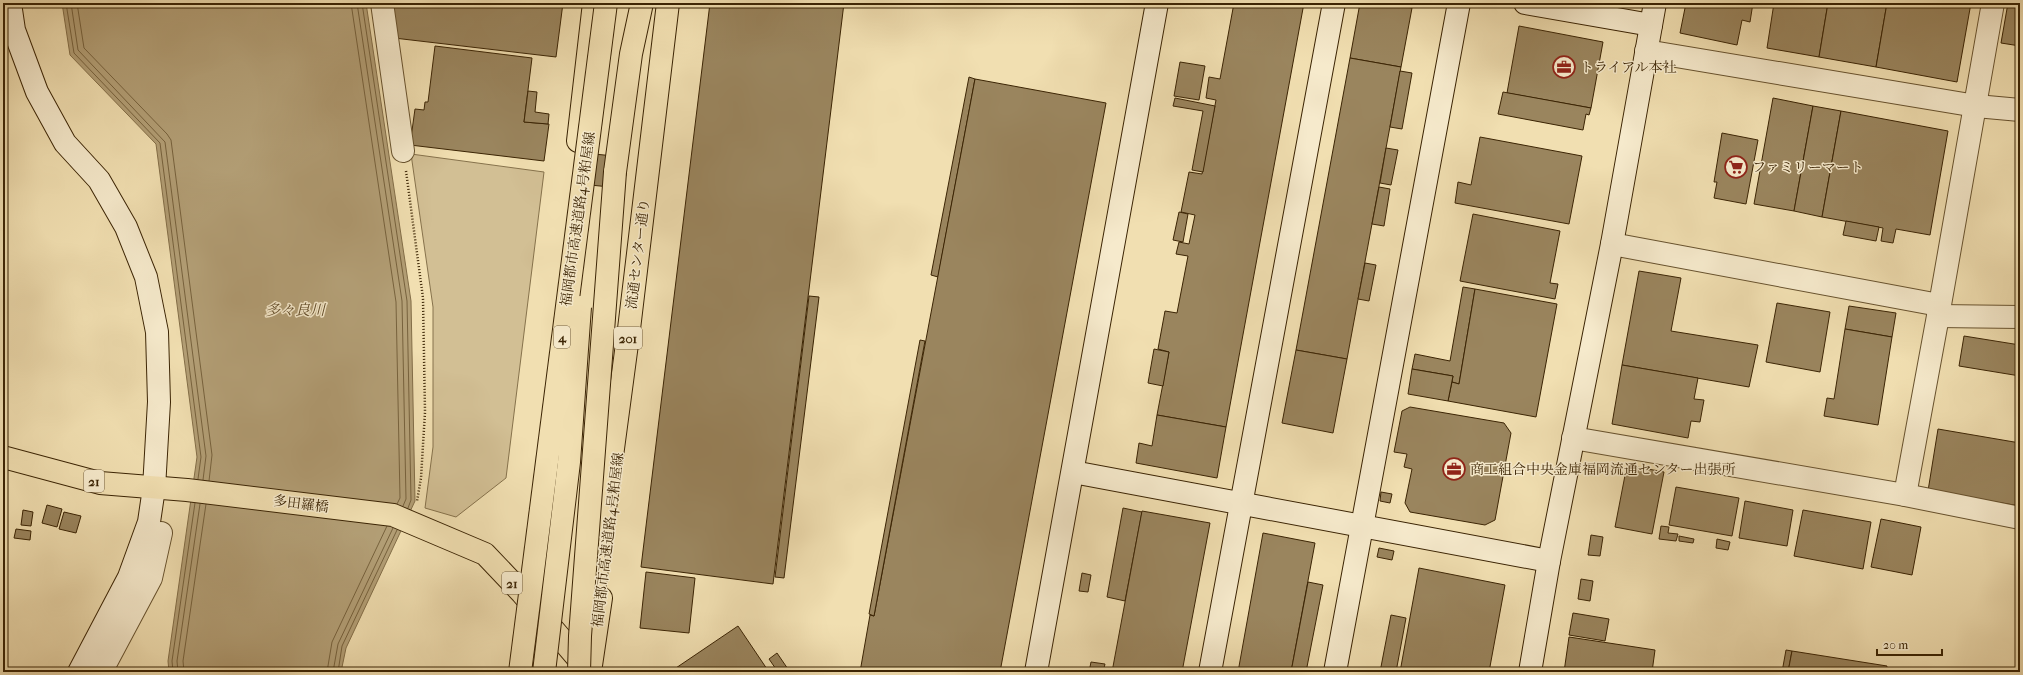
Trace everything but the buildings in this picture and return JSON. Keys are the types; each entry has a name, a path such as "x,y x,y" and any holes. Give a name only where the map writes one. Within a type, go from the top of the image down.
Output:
{"main road":[{"path":"544,672 569,462 582,290 594,3"},
{"path":"513,672 594,3"},
{"name":"福岡都市高速道路4号粕屋線","path":"520,672 606,3"},
{"path":"585,671 580,636 615,172 631,54 642,3"},
{"name":"福岡都市高速道路4号粕屋線","path":"585,671 617,468 670,3"},
{"name":"21","path":"3,457 100,483 154,488"},
{"name":"多田羅橋","path":"154,488 187,490 393,515 413,523"},
{"name":"21","path":"413,523 485,554 522,593 585,671"}],"street":[{"path":"10,3 14,30 37,92 65,143 99,180 126,227 146,277 157,332 160,402 154,488 149,522 129,577 79,672"},
{"path":"382,3 403,151"},
{"path":"1036,672 1157,3"},
{"path":"1210,672 1334,3"},
{"path":"1335,672 1459,3"},
{"path":"1525,3 1651,25"},
{"path":"1530,672 1549,561 1612,244 1655,3"},
{"path":"1905,495 1976,106 1993,3"},
{"path":"1646,51 1976,106 2020,110"},
{"path":"1612,244 1939,311 2020,317"},
{"path":"1573,438 1905,495 2020,518"},
{"path":"1073,472 1549,561"},
{"path":"101,672 151,578 161,533"}],"path":[{"path":"403,151 423,298 425,412 421,478 413,523"}],"shaded area":[{"path":"411,154 544,172 506,478 456,517 425,508 433,447 433,307"}],"water":[{"name":"多々良川","path":"62,3 366,3 411,301 415,501 346,648 341,672 169,672 168,661 197,457 156,144 70,55"}],"place":[{"name":"トライアル本社","path":"1564,67"},
{"name":"ファミリーマート","path":"1736,167"},
{"name":"商工組合中央金庫福岡流通センター出張所","path":"1454,469"}]}
